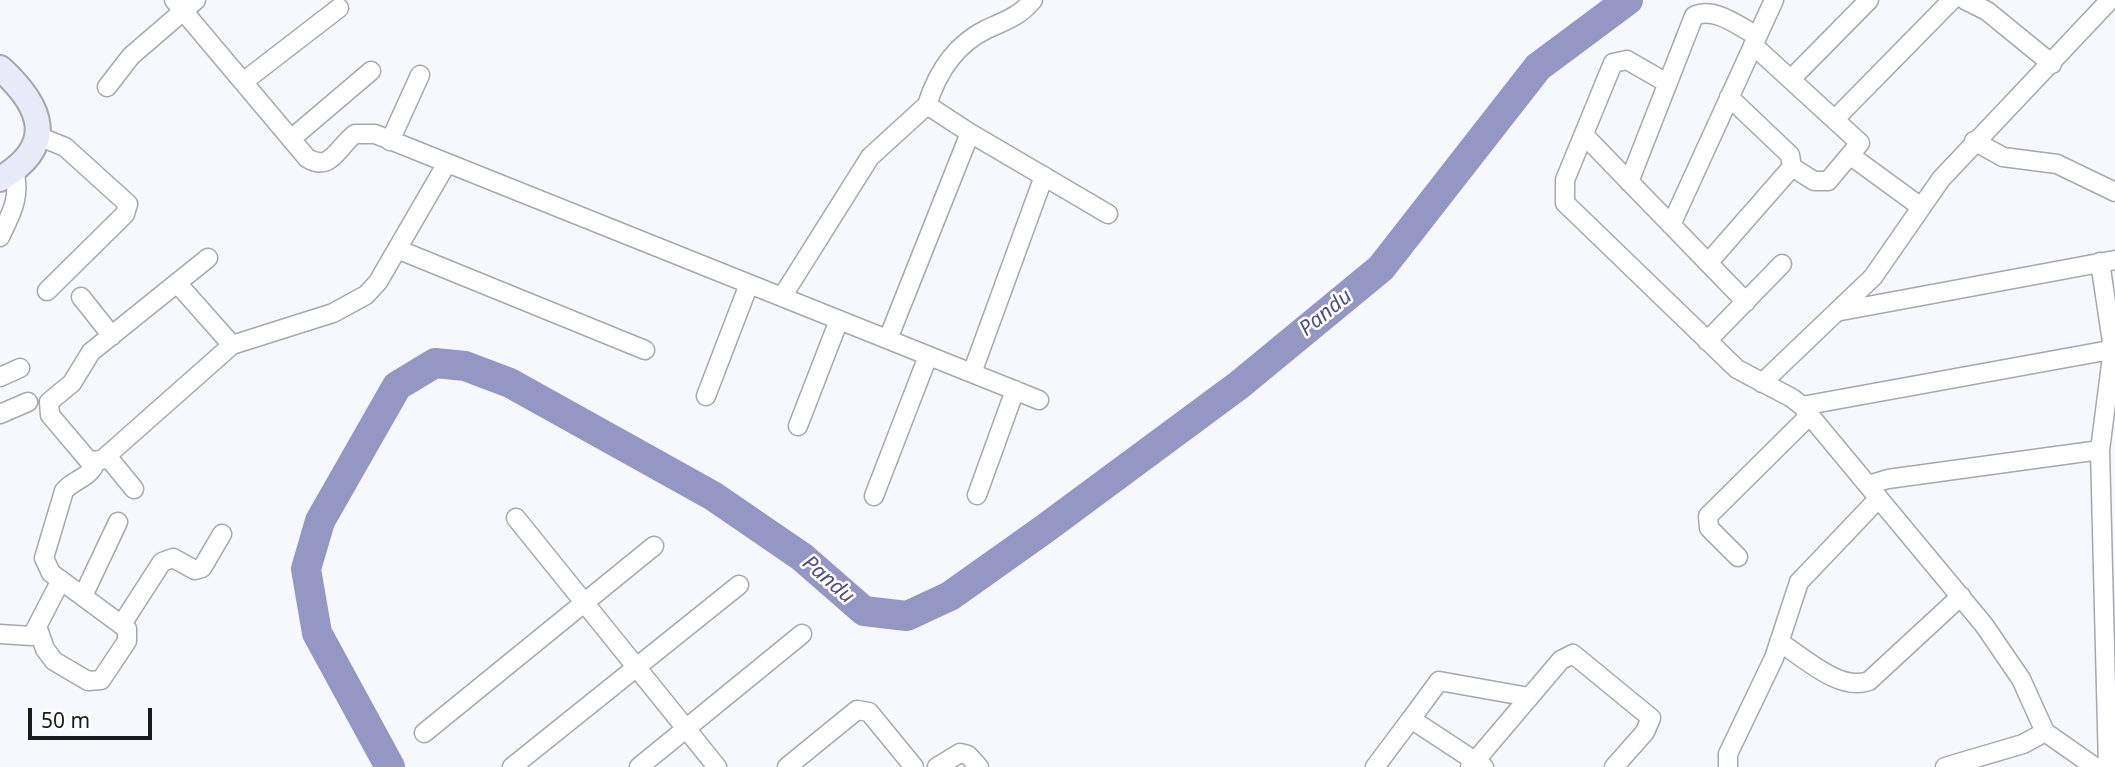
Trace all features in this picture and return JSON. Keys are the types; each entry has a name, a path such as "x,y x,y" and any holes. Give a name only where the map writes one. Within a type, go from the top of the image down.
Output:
{"street":[{"path":"782,297 870,157 927,106 937,74 961,48 984,30 1017,16 1033,0"},
{"path":"1671,225 1774,0"},
{"path":"1791,79 1869,0"},
{"path":"1835,119 1952,0"},
{"path":"1965,0 1987,10 2052,64"},
{"path":"1762,383 1841,311 1873,277 1921,207 1974,141 2052,64 2110,0"},
{"path":"107,87 131,57 184,4 243,82 316,164 334,157 355,134 364,132 1039,400"},
{"path":"243,82 339,8"},
{"path":"1629,181 1694,16 1703,11 1714,14 1755,40 1791,79 1860,143 1828,181 1814,181 1792,167 1790,155 1728,97"},
{"path":"1667,83 1628,60 1613,63 1565,180 1565,203 1737,369 1792,398 1806,411 1961,597 2021,679 2045,732 2095,767"},
{"path":"291,139 370,71"},
{"path":"0,237 18,201 19,187 7,174 30,156 38,136 38,116 19,84 3,75"},
{"path":"390,141 420,75"},
{"path":"927,106 1108,214"},
{"path":"888,340 970,133"},
{"path":"1584,135 1746,302"},
{"path":"38,136 65,147 128,204 125,214 47,291"},
{"path":"1974,141 2003,157 2057,164 2115,192"},
{"path":"1851,156 1921,207"},
{"path":"38,629 49,655 88,681 101,680 127,641 127,629 51,573 44,558 59,501 70,484 86,477 101,459 232,345 352,304 378,282 447,163"},
{"path":"1708,262 1792,167"},
{"path":"972,373 1044,176"},
{"path":"397,249 645,350"},
{"path":"134,489 101,459 84,457 50,415 49,402 72,383 84,359 208,258"},
{"path":"1841,311 2108,261 2114,349 2100,450 2108,767"},
{"path":"1707,341 1782,264"},
{"path":"177,283 232,345"},
{"path":"706,397 749,284"},
{"path":"81,297 112,336"},
{"path":"798,426 839,320"},
{"path":"1738,557 1709,528 1708,516 1806,411 2114,349"},
{"path":"874,496 928,356"},
{"path":"0,377 20,368"},
{"path":"977,495 1015,390"},
{"path":"0,414 28,402"},
{"path":"1728,767 1728,754 1779,642 1798,582 1873,491 1888,479 2100,450"},
{"path":"516,519 717,767"},
{"path":"83,596 118,522"},
{"path":"122,624 162,562 173,558 195,570 202,568 222,534"},
{"path":"424,733 654,546"},
{"path":"0,634 24,638 38,629 61,580"},
{"path":"512,767 739,585"},
{"path":"1779,642 1844,683 1859,685 1868,681 1961,597"},
{"path":"639,767 802,634"},
{"path":"1411,719 1476,765 1561,660 1573,654 1648,713 1650,724 1614,767"},
{"path":"1375,767 1439,681 1529,697"},
{"path":"787,767 858,710 869,712 914,767"},
{"path":"1945,767 2023,744 2045,732"},
{"path":"937,767 960,753 968,755 979,767"}],"waterway":[{"name":"Pandu","path":"390,767 317,633 306,569 320,521 397,386 435,363 465,366 510,383 713,496 802,557 864,611 907,616 950,596 1043,530 1239,385 1381,268 1538,67 1628,0"}]}
